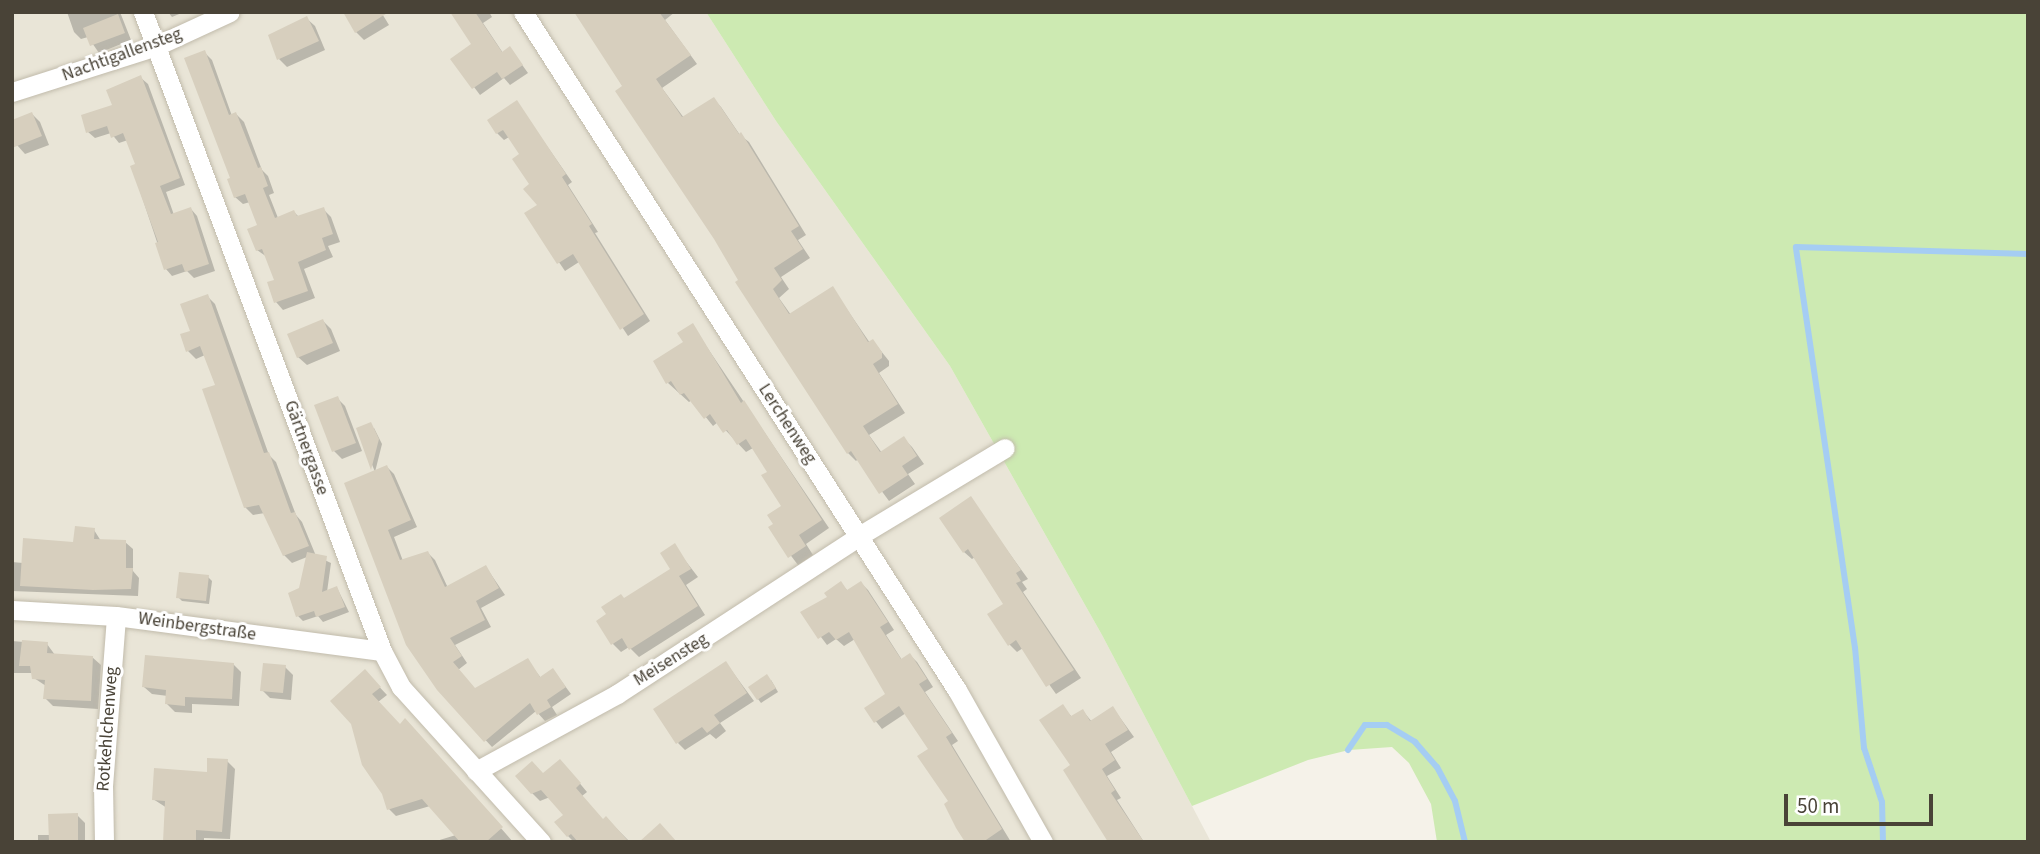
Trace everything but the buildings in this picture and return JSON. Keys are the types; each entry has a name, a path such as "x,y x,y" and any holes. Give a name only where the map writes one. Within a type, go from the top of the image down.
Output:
{"street":[{"name":"Gärtnergasse","path":"143,12 382,651 401,687 541,842"},
{"name":"Nachtigallensteg","path":"12,92 156,46 230,12"},
{"name":"Lerchenweg","path":"523,12 957,690 1042,842"},
{"name":"Meisensteg","path":"476,771 617,694 859,537 1005,448"},
{"name":"Weinbergstraße","path":"12,610 116,616 382,651"},
{"name":"Rotkehlchenweg","path":"104,842 103,786 116,616"}],"shaded area":[{"path":"12,12 706,12 776,121 950,366 1102,635 1211,842 12,842"}],"green space":[{"path":"706,12 2028,12 2028,842 1437,842 1431,804 1409,763 1392,747 1349,750 1308,760 1192,806 1102,635 950,366 776,121"}],"waterway":[{"path":"1883,842 1882,802 1864,748 1855,648 1796,247 2028,254"},
{"path":"1348,750 1365,725 1387,725 1415,742 1437,767 1455,801 1465,842"}]}
